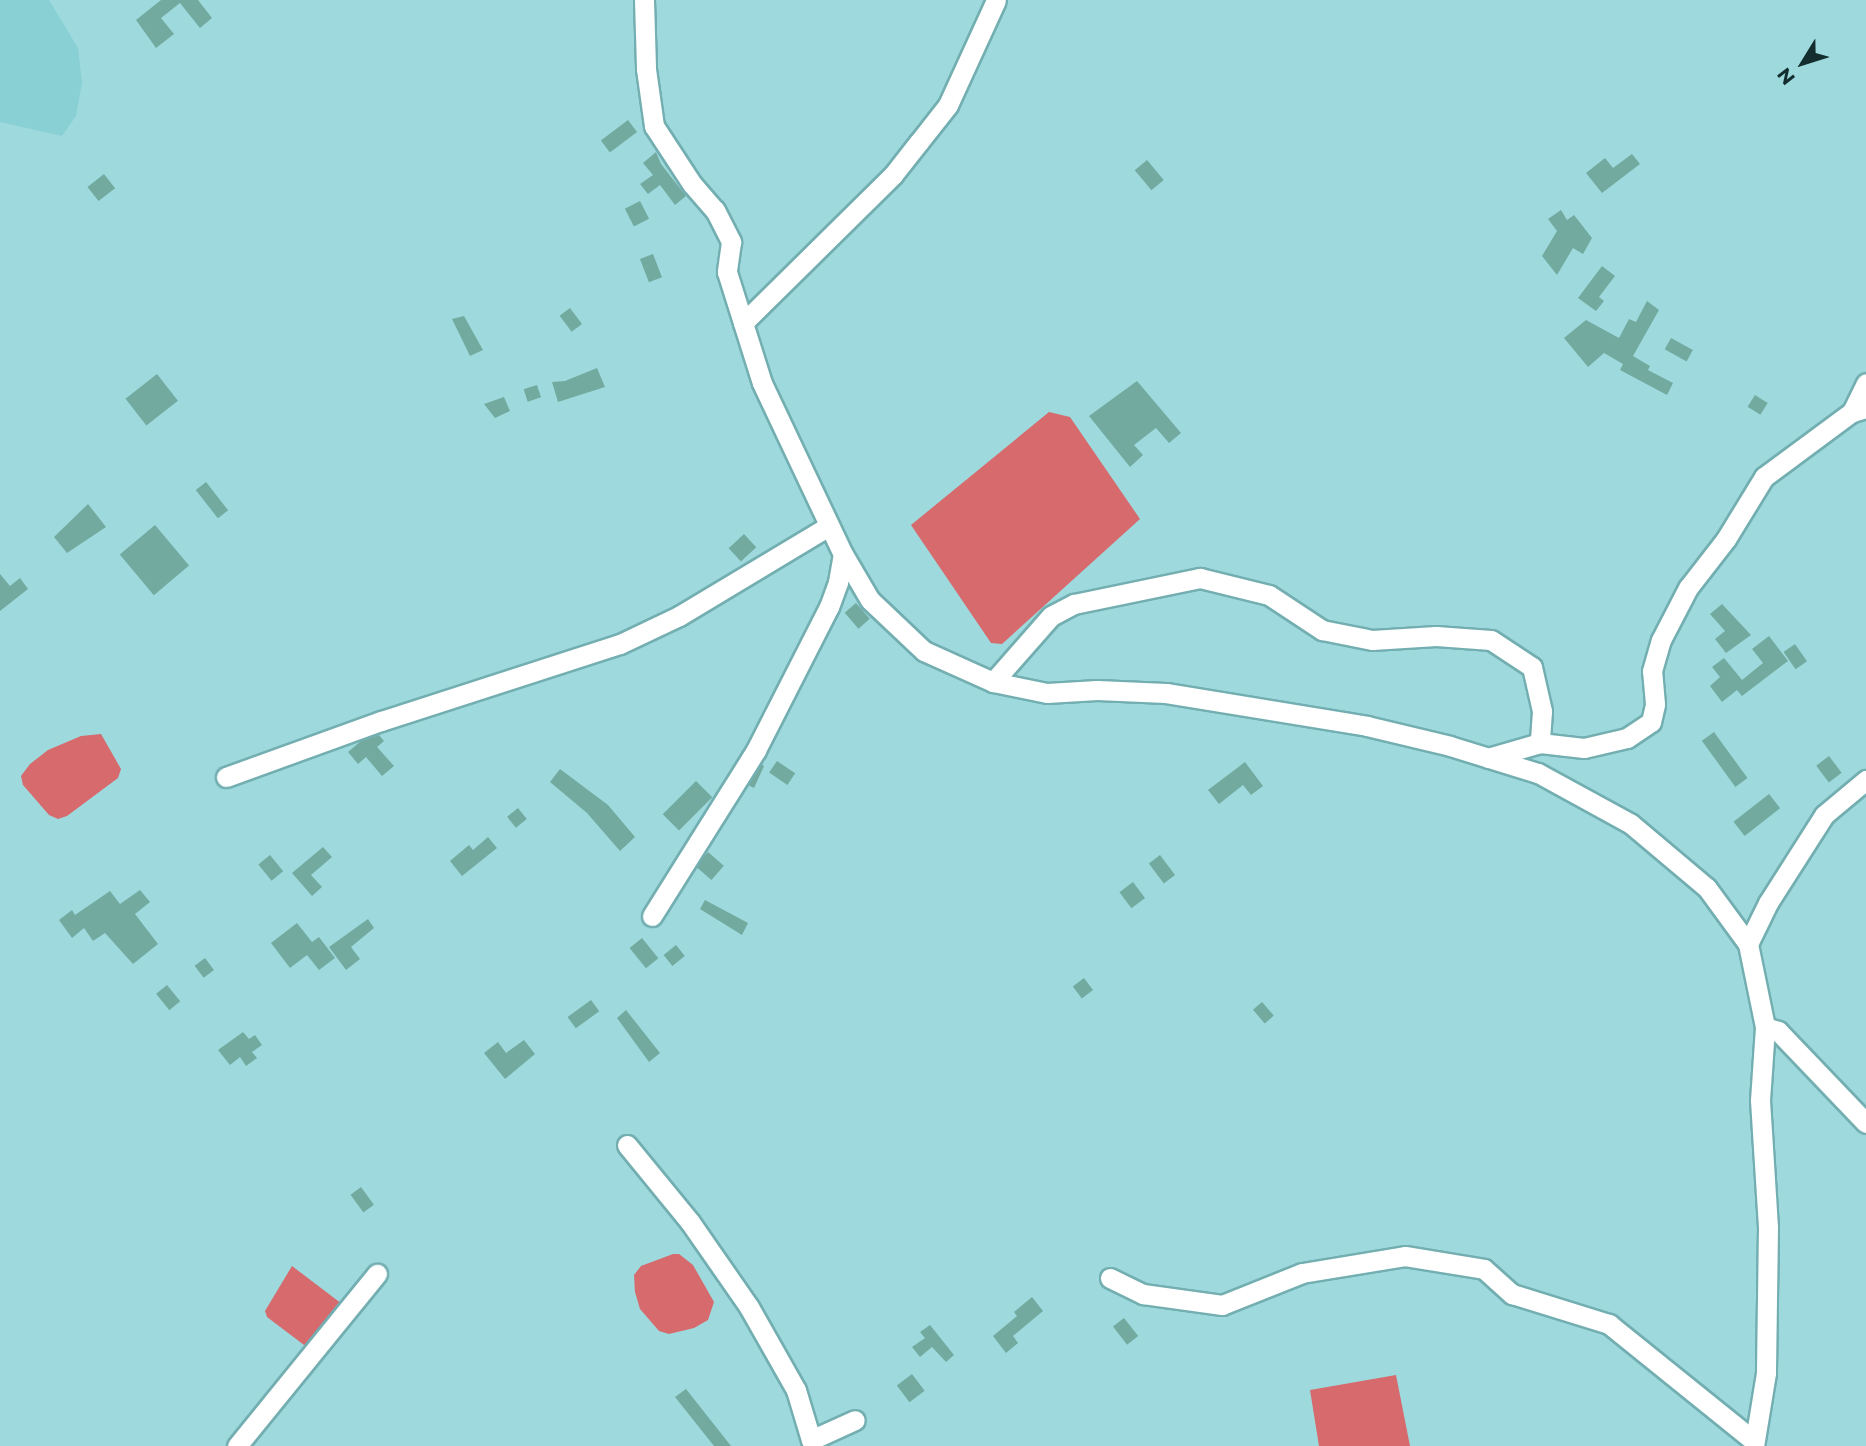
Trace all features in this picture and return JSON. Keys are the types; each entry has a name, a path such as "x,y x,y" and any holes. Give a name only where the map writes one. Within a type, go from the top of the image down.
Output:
{"street":[{"path":"644,0 646,69 654,126 692,184 715,210 731,242 727,272 762,383 829,526 870,600 924,651 993,682 1047,693 1097,690 1178,695 1367,726 1538,773 1631,824 1707,888 1748,944 1765,1027 1760,1100 1768,1227 1766,1373 1754,1443 1609,1324 1512,1294 1484,1269 1405,1256 1302,1273 1222,1306 1143,1294 1110,1278"},
{"path":"743,323 893,175 948,106 996,0"},
{"path":"1488,758 1541,743 1584,748 1627,738 1651,722 1655,704 1652,671 1661,640 1688,588 1726,539 1764,477 1859,410 1866,383"},
{"path":"226,778 380,721 620,644 679,616 829,526"},
{"path":"652,916 756,750 829,607 838,582 843,554"},
{"path":"993,682 1051,616 1074,604 1200,578 1269,595 1322,630 1372,640 1436,636 1491,640 1532,667 1542,711 1541,743"},
{"path":"1748,944 1768,903 1824,815 1866,780"},
{"path":"1765,1027 1778,1031 1866,1123"},
{"path":"627,1145 690,1222 749,1307 796,1390 812,1443 855,1420"},
{"path":"237,1446 377,1274"}],"shaded area":[{"path":"0,0 49,0 78,48 82,83 76,116 62,136 0,122"},
{"path":"1049,412 1070,417 1140,519 1002,644 991,643 911,525"},
{"path":"101,734 121,769 118,778 67,816 58,819 49,815 23,785 21,776 30,764 48,750 81,736"},
{"path":"679,1254 693,1265 714,1302 708,1320 694,1328 669,1334 659,1331 640,1309 634,1275 641,1266"},
{"path":"292,1266 346,1307 308,1348 267,1317 265,1311"},
{"path":"1396,1375 1410,1446 1319,1446 1310,1390"}],"building":[{"path":"161,0 198,0 212,18 200,28 180,3 161,18 174,34 156,48 136,20"},
{"path":"628,120 637,132 610,152 601,140"},
{"path":"656,152 661,164 686,196 675,205 660,185 648,194 640,184 653,175 643,163"},
{"path":"1632,154 1640,164 1602,193 1586,173 1605,158 1613,168"},
{"path":"1147,160 1164,180 1151,190 1135,170"},
{"path":"104,174 115,188 99,201 87,187"},
{"path":"640,201 649,219 634,227 625,209"},
{"path":"1561,210 1567,220 1574,215 1592,238 1583,254 1573,248 1557,275 1542,256 1557,231 1548,219"},
{"path":"653,254 662,277 649,282 640,259"},
{"path":"1602,266 1615,276 1599,297 1604,301 1596,311 1578,298"},
{"path":"1647,301 1659,310 1633,356 1650,366 1648,370 1673,383 1667,395 1620,370 1623,364 1604,353 1588,367 1564,338 1586,320 1619,338 1629,319 1636,322"},
{"path":"570,308 582,324 572,332 560,316"},
{"path":"464,316 483,350 470,356 452,319"},
{"path":"1671,338 1693,350 1687,361 1665,349"},
{"path":"597,368 605,387 558,402 552,382 565,381"},
{"path":"157,374 178,401 146,425 125,399"},
{"path":"1137,381 1181,433 1169,443 1156,428 1134,445 1143,455 1130,467 1089,416"},
{"path":"537,385 541,397 528,402 524,389"},
{"path":"1755,395 1768,403 1760,415 1748,407"},
{"path":"504,397 510,411 495,418 484,404"},
{"path":"206,482 228,510 218,518 196,490"},
{"path":"88,504 106,527 67,553 54,537"},
{"path":"155,525 189,566 154,595 120,555"},
{"path":"744,534 756,547 741,561 729,548"},
{"path":"0,574 10,586 20,578 28,589 0,611"},
{"path":"856,603 870,619 858,629 845,613"},
{"path":"1722,604 1751,635 1726,653 1715,639 1725,631 1710,614"},
{"path":"1769,636 1788,661 1742,696 1737,690 1722,702 1710,686 1720,677 1712,667 1724,658 1742,680 1763,663 1752,649"},
{"path":"1795,644 1807,661 1796,669 1784,652"},
{"path":"1714,732 1748,778 1735,787 1702,741"},
{"path":"379,735 384,741 377,747 394,766 382,776 366,757 358,764 348,752 361,741"},
{"path":"1829,756 1842,773 1829,782 1816,766"},
{"path":"777,761 795,773 787,785 769,773"},
{"path":"1245,762 1263,786 1251,795 1243,785 1219,804 1208,790"},
{"path":"761,764 764,766 754,788 748,785"},
{"path":"560,769 608,805 635,837 620,851 587,813 550,782"},
{"path":"696,781 712,797 679,830 663,814"},
{"path":"1769,794 1780,808 1745,836 1734,822"},
{"path":"518,808 527,819 516,828 507,817"},
{"path":"488,837 497,848 462,876 450,861 469,845 473,850"},
{"path":"323,847 332,857 311,875 322,887 312,896 292,873"},
{"path":"708,852 724,866 711,880 696,866"},
{"path":"270,855 283,871 272,881 258,864"},
{"path":"1160,855 1175,875 1164,883 1149,863"},
{"path":"1133,882 1145,898 1131,908 1119,892"},
{"path":"140,890 150,902 135,914 158,944 133,964 105,933 93,941 84,928 72,938 59,920 72,910 75,915 110,891 120,904"},
{"path":"705,900 748,923 742,935 700,909"},
{"path":"368,919 374,928 351,947 360,959 346,970 329,947"},
{"path":"297,923 312,942 319,937 335,958 319,970 307,955 290,968 271,943"},
{"path":"642,938 658,958 646,968 630,948"},
{"path":"676,945 685,956 672,966 664,955"},
{"path":"205,958 214,970 204,978 195,966"},
{"path":"1084,978 1093,990 1082,998 1073,986"},
{"path":"167,985 180,1001 169,1010 156,994"},
{"path":"591,1000 599,1011 576,1028 568,1017"},
{"path":"1262,1002 1274,1016 1265,1023 1253,1010"},
{"path":"626,1010 660,1053 649,1062 617,1018"},
{"path":"243,1032 249,1039 255,1035 262,1045 252,1052 257,1058 246,1066 240,1057 230,1065 218,1050"},
{"path":"524,1040 535,1054 505,1079 484,1053 498,1042 506,1053"},
{"path":"361,1187 374,1205 363,1212 350,1195"},
{"path":"1032,1297 1043,1311 1013,1336 1018,1343 1006,1353 993,1336 1017,1316 1014,1312"},
{"path":"1124,1318 1138,1336 1127,1345 1113,1327"},
{"path":"930,1325 954,1355 946,1362 932,1347 920,1357 912,1347 925,1338 920,1332"},
{"path":"912,1374 925,1391 909,1402 897,1385"},
{"path":"686,1389 731,1446 714,1446 675,1397"}]}
